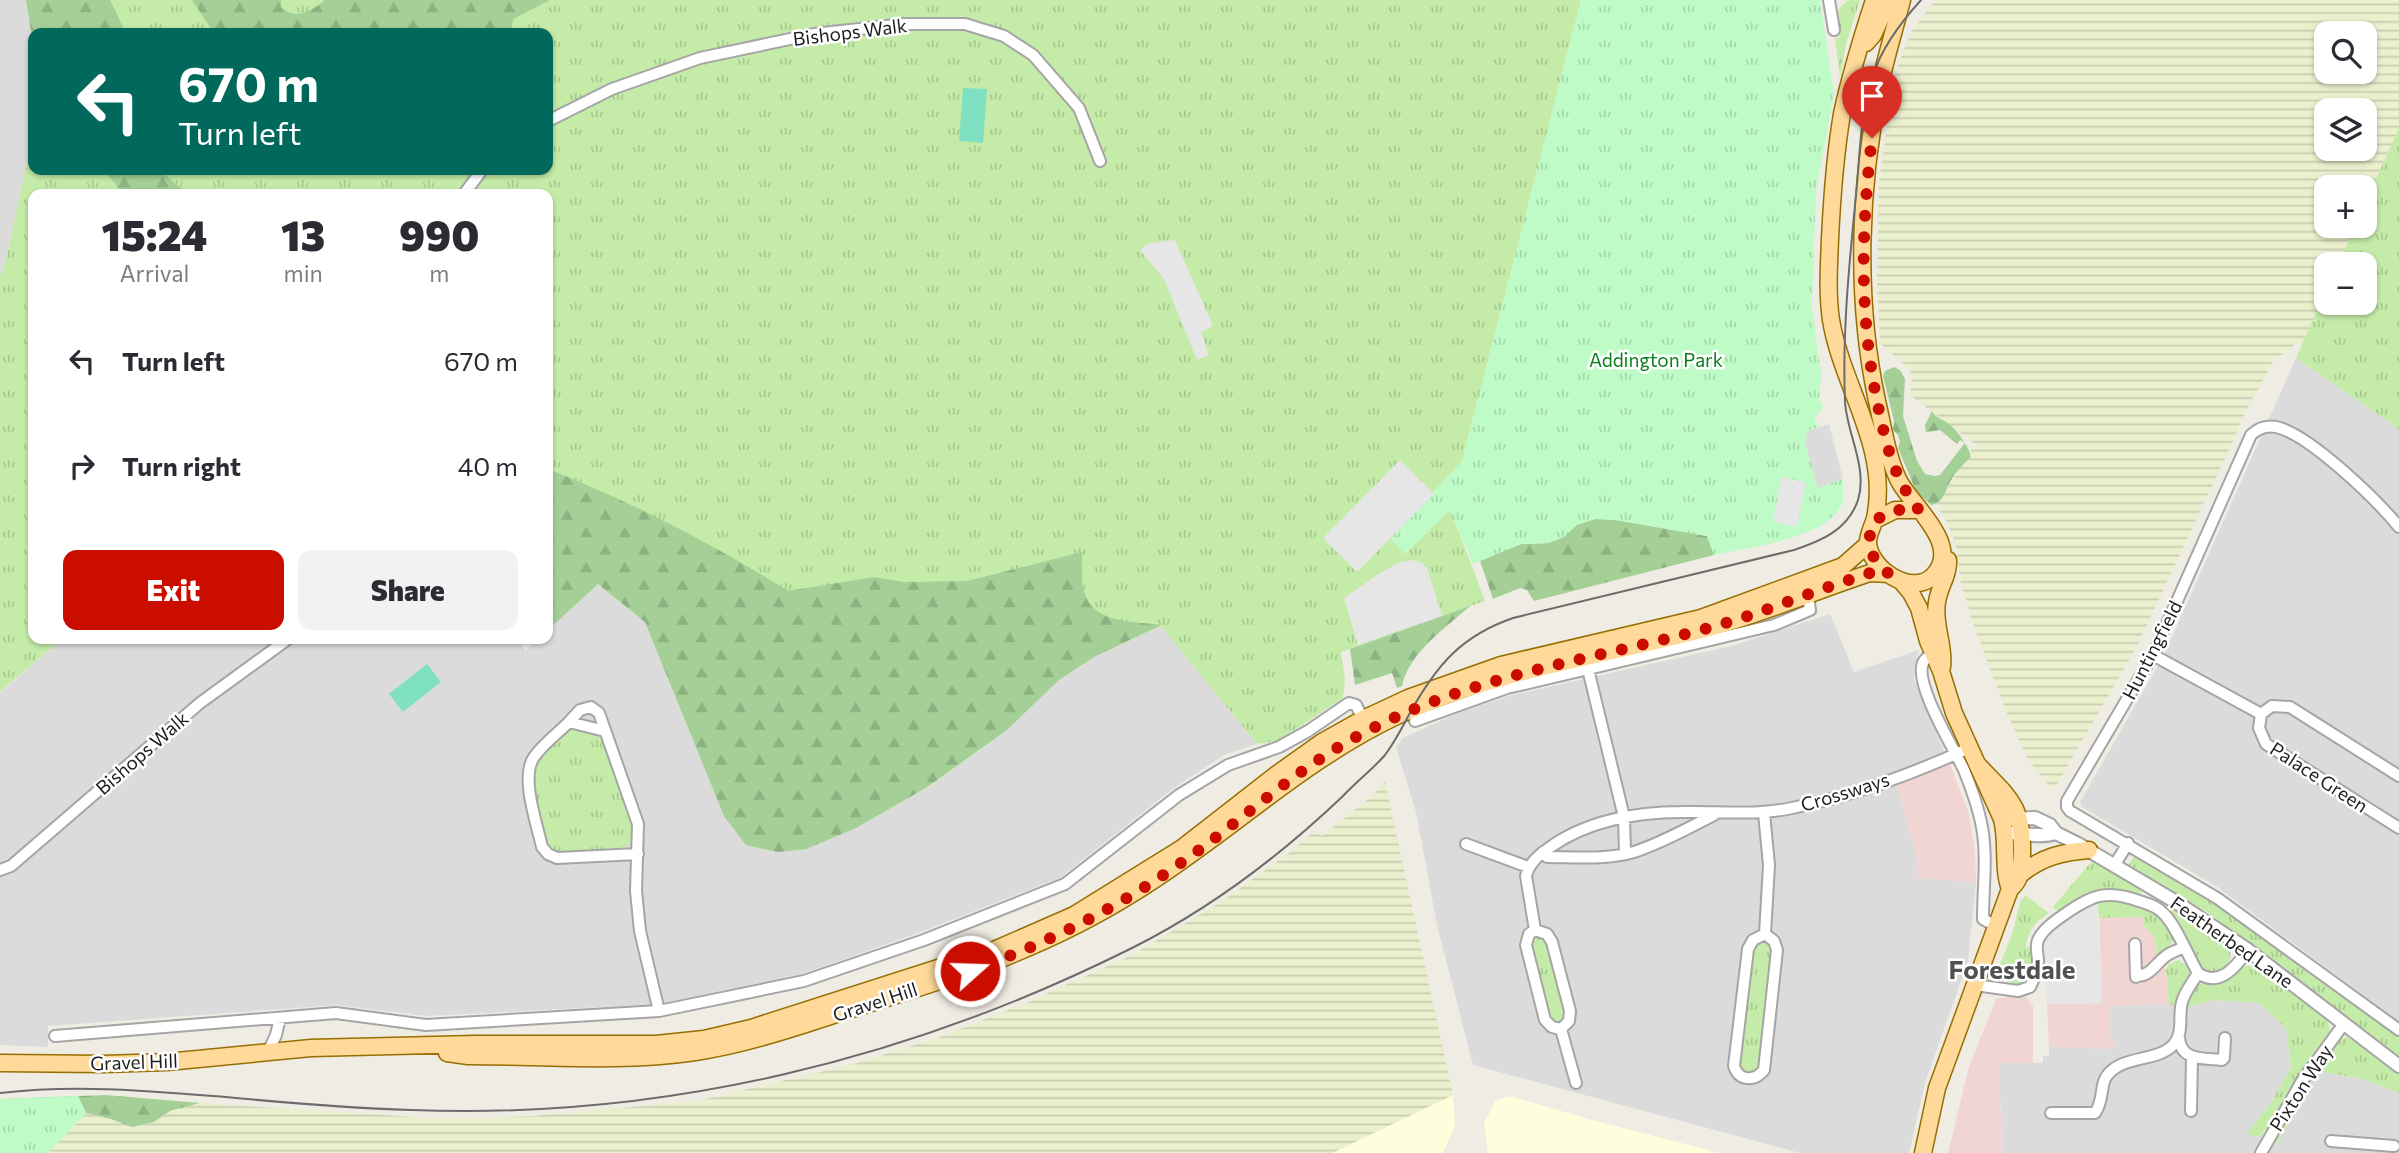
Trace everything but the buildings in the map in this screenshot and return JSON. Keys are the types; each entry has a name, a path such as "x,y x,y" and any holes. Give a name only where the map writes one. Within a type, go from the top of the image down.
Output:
{"main road":[{"path":"1874,0 1843,114 1832,192 1828,269 1829,303 1837,350 1868,430 1873,451 1877,496 1875,520 1868,544 1872,556 1914,597 1919,608 1932,654 1941,671 1954,713 1962,751 2011,800 2022,825 2021,874 2010,890 1937,1088 1923,1153"},
{"path":"1858,53 1873,35 1889,0"},
{"path":"1902,0 1874,118 1866,193 1863,272 1868,357 1885,438 1898,480 1934,527 1948,562 1936,613 1943,658 1941,671"},
{"path":"1875,520 1895,510 1919,510"},
{"path":"1895,578 1918,584 1935,574 1941,560 1940,542"},
{"name":"Gravel Hill","path":"0,1063 142,1063 312,1048 656,1044 704,1039 751,1028 964,961 1047,928 1126,885 1208,829 1360,712 1415,696 1501,665 1702,618 1843,566 1868,544"},
{"name":"Gravel Hill","path":"399,1046 468,1055 602,1057 696,1052 748,1041 970,971 1044,943 1111,907 1203,847 1326,754 1390,719 1451,700 1506,676 1704,629 1810,599 1870,573 1895,578"},
{"path":"1977,764 2004,826 2006,880 2010,890"},
{"path":"2021,874 2048,856 2089,850"}],"street":[{"path":"1829,0 1834,30"},
{"name":"Bishops Walk","path":"553,118 612,89 701,58 814,34 904,24 965,24 1004,36 1033,55 1079,108 1100,161"},
{"name":"Huntingfield","path":"2399,527 2317,448 2275,426 2261,427 2251,435 2153,654 2067,802 2070,811 2217,898 2399,1030"},
{"name":"Gravel Hill","path":"1415,721 1451,700 1774,625 1806,614 1810,611 1810,599"},
{"name":"Bishops Walk","path":"0,870 11,866 200,703 281,644"},
{"path":"1932,654 1923,661 1922,680 1932,707 1962,751 1982,825 1986,870 1983,919 1996,926"},
{"path":"2153,654 2260,714 2273,706 2290,706 2399,776"},
{"path":"1588,669 1623,817 1625,854"},
{"name":"Gravel Hill","path":"55,1036 336,1013 426,1025 659,1011 804,981 924,940 1065,884 1179,795 1228,765 1279,747 1308,731 1342,706 1352,702 1360,712"},
{"path":"638,854 557,858 542,847 528,778 529,766 535,755 580,710 591,707 599,713 638,824 638,854 636,891 640,931 659,1011"},
{"name":"Palace Green","path":"2260,714 2259,728 2266,744 2399,828"},
{"path":"569,722 605,731"},
{"name":"Crossways","path":"1528,867 1543,852 1564,838 1623,817 1682,811 1717,814 1764,813 1817,803 1962,751"},
{"path":"1764,813 1769,865 1765,933"},
{"name":"Crossways","path":"1543,852 1547,857 1625,854 1668,838 1717,814"},
{"name":"Featherbed Lane","path":"2004,826 2039,820 2050,825 2056,833 2176,902 2248,950 2399,1066"},
{"path":"2114,866 2128,843"},
{"path":"1466,844 1528,867 1526,876 1535,930"},
{"path":"1975,985 2018,990 2030,987 2038,963 2038,939 2050,925 2097,895 2119,894 2157,908 2171,922 2198,973 2205,978 2217,979 2226,974 2248,950"},
{"path":"1535,930 1541,930 1550,938 1555,953 1570,1011 1569,1021 1561,1029 1552,1027 1545,1020 1526,945 1529,934 1535,930"},
{"path":"1765,933 1774,941 1777,950 1764,1070 1756,1078 1746,1079 1739,1075 1734,1066 1748,949 1753,940 1765,933"},
{"path":"2135,944 2136,977 2150,972 2165,956 2183,948"},
{"path":"2198,973 2182,1002 2179,1038 2182,1050 2192,1057 2222,1060 2225,1038"},
{"path":"268,1052 280,1018"},
{"name":"Pixton Way","path":"2261,1153 2302,1081 2343,1025"},
{"path":"1561,1029 1576,1083"},
{"path":"2051,1113 2095,1113 2102,1100 2104,1082 2111,1072 2124,1064 2162,1052 2179,1038"},
{"path":"2191,1111 2192,1057"},
{"path":"2330,1141 2369,1149 2394,1146"}],"shaded area":[{"path":"0,0 26,0 31,28 28,28 28,156 0,277"},
{"path":"1936,0 2399,0 2399,128 2377,176 2314,175 2314,238 2350,238 2343,252 2314,252 2315,315 2303,343 2295,344 2275,358 2242,418 2136,648 2053,791 2028,760 2005,708 1974,626 1960,580 1957,550 1952,534 1936,506 1975,444 1910,395 1912,375 1908,368 1880,343 1877,274 1879,182 1895,73 1911,32"},
{"path":"1175,240 1213,326 1201,332 1209,355 1197,360 1164,279 1140,250 1149,243"},
{"path":"2296,358 2399,429 2399,1022 2216,886 2082,807 2080,802 2163,657"},
{"path":"1829,424 1843,479 1818,489 1805,444 1807,431"},
{"path":"1400,460 1434,494 1357,572 1323,538"},
{"path":"1781,477 1806,482 1797,527 1773,522"},
{"path":"1400,562 1421,562 1427,568 1442,616 1358,645 1344,598 1380,573"},
{"path":"598,584 645,622 724,816 928,787 1007,730 1059,680 1094,657 1161,625 1257,744 1224,755 1174,788 1060,878 921,932 802,974 658,1004 426,1016 337,1005 48,1026 48,1047 0,1045 0,693 56,644 522,644 525,651 533,644 553,644 553,625"},
{"path":"1830,614 1854,672 1919,650 1914,679 1950,765 1897,785 1918,860 1918,877 1976,882 1968,961 1925,1083 1909,1153 1800,1153 1473,1065 1437,925 1416,812 1396,747 1403,738 1455,714 1508,696 1735,645"},
{"path":"1950,765 1968,811 1975,850 1976,882 1918,878 1918,860 1897,785"},
{"path":"1385,782 1453,1095 1332,1153 48,1153 86,1113 132,1127 154,1122 170,1111 200,1103 446,1119 533,1116 697,1101 850,1065 937,1038 1024,1004 1132,955 1221,902 1292,851 1315,830 1322,836 1372,796"},
{"path":"2097,901 2102,1003 2047,1004 2042,946 2045,939 2066,919"},
{"path":"2143,916 2143,924 2156,940 2157,959 2166,969 2169,1004 2109,1006 2110,1038 2115,1038 2114,1049 2049,1047 2047,1004 2102,1003 2099,918"},
{"path":"2024,995 2033,1006 2033,1063 1999,1063 2002,1153 1948,1153 1969,1067 1996,999"},
{"path":"2215,1000 2259,1003 2286,1028 2291,1067 2272,1101 2246,1134 2258,1135 2276,1145 2318,1071 2363,1079 2399,1093 2399,1153 2002,1153 1999,1062 2043,1063 2043,1056 2049,1056 2049,1047 2113,1049 2109,1006 2169,1004 2186,1007"},
{"path":"1453,1095 1455,1126 1443,1153 1332,1153"},
{"path":"1509,1096 1720,1153 1488,1153 1484,1124 1495,1101"}],"green space":[{"path":"26,0 1581,0 1462,461 1391,539 1405,554 1450,509 1485,601 1341,652 1345,679 1343,698 1278,741 1257,744 1161,626 1094,657 1059,680 1007,730 928,787 856,828 806,849 778,852 746,845 724,816 645,622 598,584 553,625 553,189 28,189 28,644 56,644 0,692 0,277 28,156 28,175 553,175 553,28 31,28"},
{"path":"26,0 110,0 124,28 31,28"},
{"path":"192,0 281,0 281,7 298,14 309,11 325,0 550,0 513,19 512,28 211,28"},
{"name":"Addington Park","path":"1581,0 1820,0 1834,94 1816,190 1812,308 1821,374 1819,400 1823,406 1820,413 1814,416 1818,427 1807,431 1805,444 1818,488 1843,479 1843,501 1835,514 1806,533 1714,555 1707,536 1616,520 1595,519 1577,525 1564,537 1548,543 1521,544 1473,564 1450,510 1405,554 1391,539 1462,461"},
{"path":"1850,0 1860,0 1846,44 1840,78 1835,38 1839,37 1839,11"},
{"path":"963,88 987,89 983,143 959,141"},
{"path":"2399,128 2399,429 2296,358 2315,315 2377,315 2377,252 2343,252 2350,238 2377,238 2377,176"},
{"path":"108,175 166,175 181,189 118,189"},
{"path":"1894,367 1900,370 1905,379 1903,416 1917,461 1925,474 1940,475 1965,443 1970,453 1971,457 1956,473 1943,498 1935,504 1931,505 1916,491 1898,448 1900,442 1893,430 1894,421 1883,376 1885,371"},
{"path":"1932,411 1947,422 1965,443 1960,440 1957,444 1940,430 1926,432 1925,425"},
{"path":"553,471 671,524 788,591 874,577 903,582 967,581 1082,552 1084,592 1096,610 1116,619 1161,625 1094,657 1059,680 1007,730 927,787 856,828 806,849 778,852 746,845 724,816 645,622 598,584 553,625"},
{"path":"1595,519 1616,520 1707,536 1714,555 1534,601 1527,590 1520,588 1493,599 1480,561 1521,544 1548,543 1564,537 1576,525"},
{"path":"1470,606 1420,652 1412,662 1402,686 1397,688 1392,673 1355,685 1350,649"},
{"path":"427,664 441,682 403,712 389,694"},
{"path":"576,728 599,737 617,774 627,804 633,841 620,850 557,853 546,845 532,778 548,747 562,734"},
{"path":"2135,854 2216,902 2399,1038 2399,1056 2207,912 2129,865"},
{"path":"2092,861 2143,890 2140,895 2117,890 2098,892 2060,913 2053,907"},
{"path":"2025,895 2049,913 2030,931 2026,947 2032,948 2032,970 2023,982 2017,985 2000,979 1997,971 2012,935 2020,902"},
{"path":"2119,898 2154,912 2168,924 2173,942 2157,959 2156,940 2143,924 2143,917 2099,918 2097,901"},
{"path":"2172,908 2228,945 2230,959 2225,968 2214,972 2201,970 2169,911"},
{"path":"1537,934 1545,936 1566,1006 1564,1022 1556,1024 1544,999 1531,941"},
{"path":"1762,940 1770,942 1773,951 1759,1065 1754,1072 1749,1073 1740,1068 1739,1064 1753,952"},
{"path":"2179,960 2187,966 2190,975 2176,1006 2169,1004 2166,969 2169,964"},
{"path":"2246,966 2261,969 2328,1021 2330,1031 2315,1050 2261,1137 2246,1134 2272,1101 2291,1067 2286,1028 2259,1003 2215,1000 2186,1007 2196,985 2222,981"},
{"path":"2347,1037 2399,1073 2399,1093 2363,1079 2318,1071 2276,1145 2273,1143 2316,1067 2337,1042"},
{"path":"106,1095 200,1103 170,1111 154,1122 132,1127 86,1113 81,1103 0,1153 0,1099"},
{"path":"78,1096 86,1113 48,1153 0,1153 0,1099"}],"tram line":[{"path":"0,1093 113,1089 365,1108 505,1111 598,1105 691,1093 782,1075 872,1051 960,1022 1047,988 1161,933 1243,880 1294,840 1343,796 1385,755 1441,666 1465,643 1479,634 1513,618 1794,550 1832,533 1848,519 1858,500 1860,488 1859,463 1845,402 1844,375 1847,293 1863,116 1869,88 1882,54 1921,0"}],"district":[{"name":"Forestdale","path":"2012,970"}],"route":[{"path":"970,971 1063,934 1111,907 1203,847 1326,754 1412,709 1506,676 1704,629 1870,573 1889,574 1872,556 1868,544 1875,520 1895,510 1919,510 1898,480 1885,438 1868,357 1863,232 1872,138"}]}
